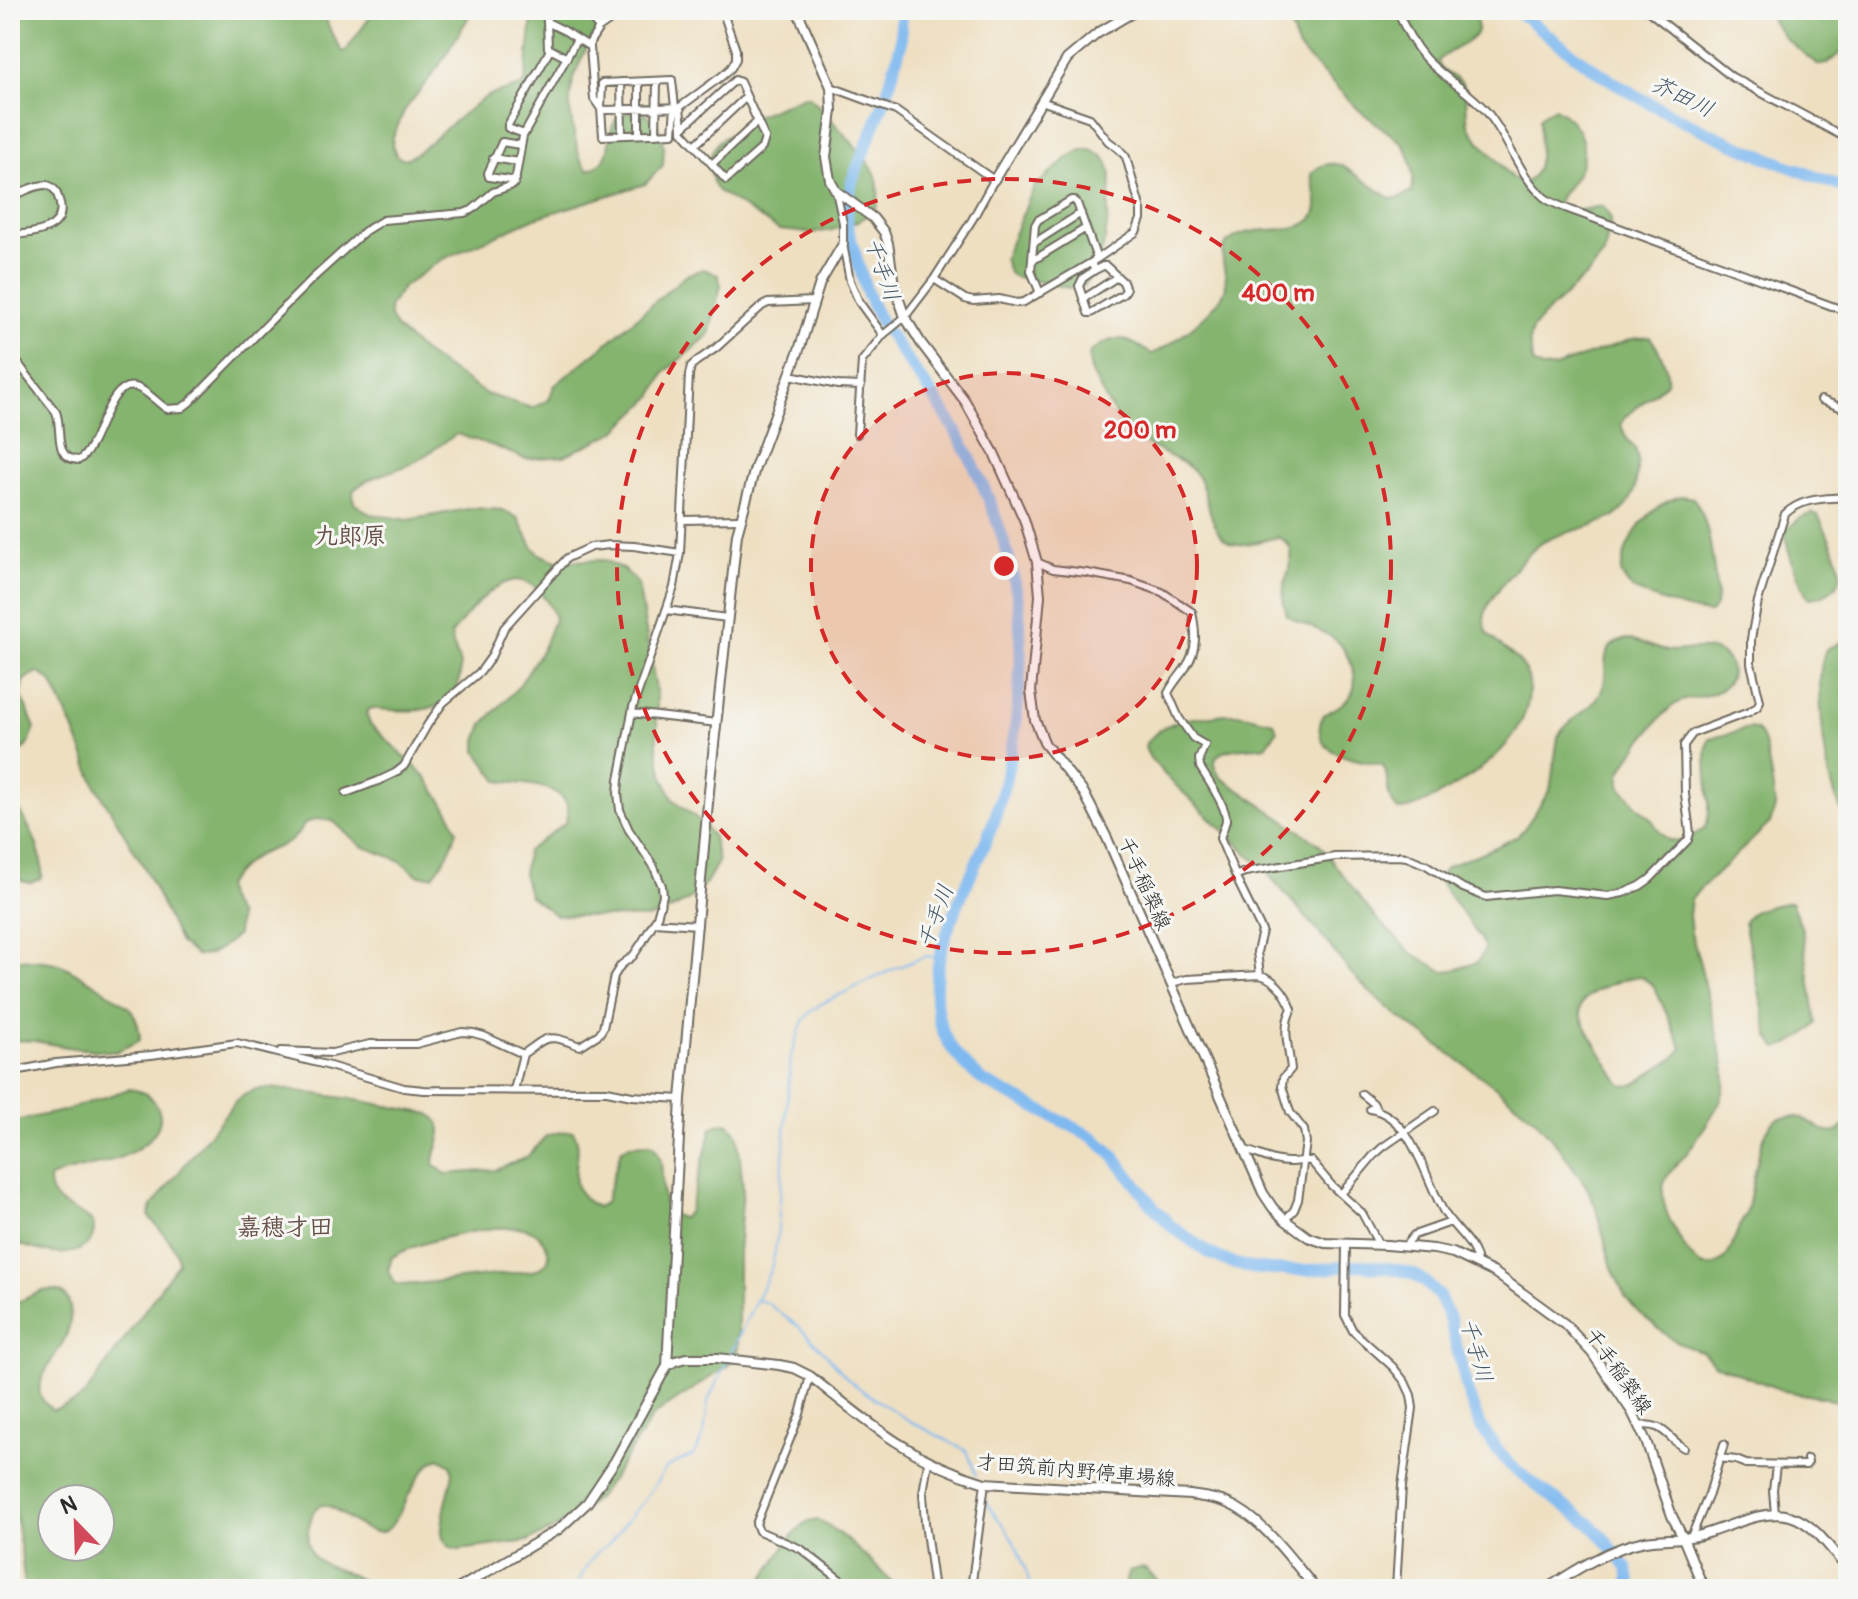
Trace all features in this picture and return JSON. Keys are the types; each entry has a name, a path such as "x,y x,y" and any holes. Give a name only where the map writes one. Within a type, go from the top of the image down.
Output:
{"main road":[{"path":"797,10 831,87 832,111 826,168 840,194"},
{"path":"994,180 1067,59 1098,33 1137,10"},
{"name":"千手稲築線","path":"840,194 866,213 884,232 903,318 965,401 994,453 1024,519 1037,562 1040,596 1031,691 1035,720 1045,744 1084,793 1107,838 1263,1193 1285,1220 1308,1237 1325,1243 1405,1246 1453,1253 1495,1273 1565,1324 1592,1353 1632,1412 1646,1441 1672,1516 1687,1537 1704,1589"},
{"path":"458,1589 559,1529 587,1503 615,1461 667,1366 681,1099 727,618 740,519 820,283 843,244"},
{"name":"才田筑前内野停車場線","path":"667,1366 686,1358 717,1358 794,1368 810,1376 892,1441 928,1462 985,1483 1190,1495 1229,1503 1263,1529 1316,1589"},
{"path":"1546,1589 1624,1547 1687,1537 1775,1514 1799,1519 1811,1527 1848,1570"}],"street":[{"path":"546,10 548,48 567,58"},
{"path":"583,10 599,28"},
{"path":"592,20 603,10"},
{"path":"601,109 594,99 590,42 599,28 612,19 612,10"},
{"path":"601,109 677,107 722,76 736,59 734,42 722,10"},
{"path":"1118,10 1128,15"},
{"path":"1397,10 1405,31 1427,60 1486,110 1499,127 1516,162 1546,198 1848,312"},
{"path":"1647,10 1732,77 1848,139"},
{"path":"547,22 590,47"},
{"path":"10,353 56,412 60,420 62,452 72,460 79,460 89,450 114,396 124,387 138,387 167,409 182,408 311,280 372,226 383,220 464,213 493,192 513,185 524,134 577,39"},
{"path":"524,134 508,128 508,125 550,50"},
{"path":"541,65 558,74"},
{"path":"677,107 673,133 603,136 602,83 672,80 682,128 726,180 762,148 765,138 740,82 735,80 682,128"},
{"path":"656,134 657,81"},
{"path":"621,82 622,135"},
{"path":"639,82 639,134"},
{"path":"831,87 891,108 994,180 934,279 903,318 884,334 862,361 857,434"},
{"path":"524,94 541,104"},
{"path":"695,145 746,97"},
{"path":"934,279 965,299 999,299 1017,303 1094,264 1136,232 1141,210 1126,157 1090,118 1041,101"},
{"path":"712,164 757,122"},
{"path":"516,179 489,177 488,173 502,142 520,145"},
{"path":"493,158 518,162"},
{"path":"10,198 48,185 57,193 61,207 57,220 50,226 36,233 10,235"},
{"path":"840,194 843,244 854,293 884,334"},
{"path":"1040,293 1031,271 1034,231 1038,220 1074,200 1086,228 1094,264"},
{"path":"1034,243 1081,213"},
{"path":"1032,261 1086,228"},
{"path":"1094,264 1106,266 1125,286 1123,294 1088,313 1080,282 1094,264"},
{"path":"1083,299 1117,277"},
{"path":"514,1090 523,1054 541,1040 556,1038 580,1046 599,1034 614,976 621,965 633,956 654,922 663,895 653,865 629,830 620,810 618,794 632,713 674,587 680,553 691,366 768,303 814,301"},
{"path":"790,375 838,385 861,386"},
{"path":"1821,400 1848,410"},
{"path":"1237,875 1335,857 1398,856 1426,865 1463,888 1486,897 1554,890 1608,896 1640,886 1688,840 1684,745 1688,738 1693,733 1749,712 1760,701 1751,664 1751,639 1758,601 1785,514 1803,501 1848,497"},
{"path":"682,520 740,519"},
{"path":"346,793 395,773 404,766 443,703 481,671 504,628 567,558 591,547 610,545 680,553"},
{"path":"1037,562 1053,569 1131,581 1162,592 1192,612 1196,641 1187,667 1168,693 1179,718 1193,738 1205,745 1199,759 1200,767 1226,812 1226,824 1220,838 1262,931 1257,952 1260,975"},
{"path":"666,610 727,618"},
{"path":"632,713 717,723"},
{"path":"654,922 698,925"},
{"path":"1171,983 1187,979 1260,975 1277,984 1292,1009 1285,1027 1291,1069 1283,1078 1282,1086 1290,1112 1304,1130 1306,1142 1298,1200 1285,1220"},
{"path":"269,1050 332,1053 370,1044 416,1044 462,1032 484,1036 523,1054"},
{"path":"10,1072 56,1063 151,1055 237,1043 404,1088 607,1091 681,1099"},
{"path":"1362,1094 1373,1103 1374,1110 1389,1115 1405,1132 1445,1215 1474,1248 1477,1264"},
{"path":"1341,1194 1373,1156 1435,1111"},
{"path":"1245,1150 1268,1159 1311,1161 1362,1213 1379,1245"},
{"path":"1405,1246 1414,1235 1451,1222"},
{"path":"1346,1244 1345,1315 1348,1324 1405,1382 1413,1408 1402,1486 1396,1589"},
{"path":"810,1376 800,1414 756,1524 759,1531 801,1549 852,1589"},
{"path":"1639,1426 1651,1424 1664,1430 1684,1448"},
{"path":"1687,1537 1709,1494 1724,1444"},
{"path":"1720,1458 1776,1466 1806,1465 1807,1459"},
{"path":"924,1589 934,1586 923,1493 928,1462"},
{"path":"1775,1514 1773,1490 1776,1466"},
{"path":"971,1589 985,1483"}],"green space":[{"path":"10,10 322,10 331,32 345,52 375,10 473,10 439,66 404,111 392,145 397,157 406,159 483,99 525,83 533,10 607,10 573,81 571,119 580,158 588,170 597,166 607,154 611,130 618,117 643,111 657,124 664,147 663,165 645,184 535,218 441,260 403,287 389,307 390,317 396,328 427,355 486,394 532,408 549,400 554,386 686,275 704,269 718,275 721,285 709,335 665,372 652,397 615,432 564,456 525,459 457,434 412,463 359,486 353,491 354,503 370,514 408,520 473,508 503,510 518,518 539,554 556,561 605,560 626,571 638,584 657,696 657,749 663,777 673,799 701,822 713,837 718,862 706,883 689,900 649,918 555,915 529,895 523,873 527,851 565,823 568,810 565,801 559,794 539,786 498,781 477,752 483,724 519,686 544,646 555,617 543,595 529,584 516,580 502,584 489,593 451,635 460,666 458,683 452,695 430,708 371,708 366,713 370,724 425,776 450,813 457,831 447,855 433,876 419,876 399,860 361,846 333,821 318,819 305,823 290,841 253,858 225,886 227,898 238,916 237,935 209,954 197,956 180,943 144,867 96,786 51,681 38,672 23,681 21,695 35,728 27,746 10,754"},
{"path":"1297,10 1471,10 1477,21 1474,36 1438,61 1442,69 1463,85 1468,123 1479,141 1510,176 1526,181 1532,178 1538,163 1539,118 1555,108 1572,122 1582,140 1583,149 1579,169 1557,207 1574,211 1603,206 1611,219 1604,254 1532,330 1529,341 1533,364 1542,368 1555,367 1632,339 1650,337 1666,370 1667,383 1625,417 1621,425 1635,449 1638,463 1632,497 1624,508 1601,523 1545,541 1514,570 1489,604 1484,618 1486,628 1491,637 1526,671 1529,683 1528,702 1512,737 1500,752 1470,777 1423,804 1403,810 1398,810 1390,798 1383,765 1337,753 1322,739 1320,729 1323,715 1340,706 1351,695 1354,672 1337,641 1287,615 1283,595 1291,555 1286,542 1278,537 1235,544 1221,536 1196,475 1185,464 1136,437 1122,424 1099,387 1089,361 1090,352 1115,339 1128,341 1152,354 1193,326 1225,290 1223,252 1228,242 1249,232 1294,228 1303,225 1315,214 1317,204 1311,174 1321,166 1341,165 1390,198 1412,192 1412,166 1401,142 1359,110 1299,49 1290,25"},
{"path":"1764,10 1848,10 1848,47 1827,64 1818,65 1785,38"},
{"path":"804,96 814,101 857,149 872,168 878,188 876,208 859,221 812,233 779,230 718,191 709,164 718,142 758,115"},
{"path":"1084,149 1102,155 1110,168 1111,177 1105,236 1096,267 1083,286 1069,288 1013,276 1004,258 1034,187 1070,156"},
{"path":"1681,496 1693,498 1704,518 1717,595 1716,606 1711,613 1639,592 1628,585 1621,573 1627,548 1640,525 1659,507"},
{"path":"1812,513 1818,515 1833,546 1840,578 1829,592 1808,598 1791,557 1785,531 1800,518"},
{"path":"1627,639 1669,651 1710,650 1722,654 1729,662 1731,672 1728,683 1719,691 1677,703 1671,708 1645,736 1620,775 1621,788 1665,837 1670,841 1681,841 1705,827 1709,809 1706,760 1709,739 1749,728 1758,731 1765,747 1775,802 1770,823 1691,900 1691,933 1724,1065 1725,1083 1714,1112 1666,1179 1663,1197 1667,1214 1694,1259 1705,1266 1719,1263 1729,1253 1746,1216 1764,1137 1776,1120 1798,1117 1827,1132 1840,1129 1848,1121 1848,1406 1825,1398 1784,1391 1714,1364 1703,1352 1669,1337 1638,1312 1626,1298 1612,1268 1588,1189 1534,1118 1373,995 1263,868 1166,776 1145,748 1160,729 1180,720 1239,714 1274,722 1277,731 1266,746 1229,750 1216,758 1215,766 1220,777 1319,844 1374,916 1410,952 1443,971 1454,970 1478,962 1485,949 1439,878 1446,867 1496,847 1524,829 1550,790 1558,737 1598,697 1605,682 1607,653 1617,643","holes":["1640,976 1654,986 1682,1048 1674,1058 1633,1085 1624,1086 1586,1027 1580,1012 1581,1005 1594,992 1633,977"]},
{"path":"1848,639 1848,825 1828,769 1820,687 1826,649"},
{"path":"10,795 40,855 42,878 30,883 22,881 10,867"},
{"path":"1791,902 1802,929 1816,1023 1799,1038 1777,1048 1769,1037 1744,922 1758,910"},
{"path":"10,959 55,963 98,986 131,1010 138,1024 140,1040 116,1052 10,1040"},
{"path":"275,1088 351,1099 430,1114 437,1120 441,1132 434,1165 446,1174 496,1170 527,1157 546,1136 573,1131 578,1151 578,1190 597,1207 605,1203 621,1150 630,1145 651,1144 661,1161 665,1203 680,1218 689,1211 712,1128 728,1123 738,1137 743,1189 736,1357 653,1416 599,1496 552,1530 528,1541 459,1550 448,1545 442,1528 453,1473 451,1465 439,1458 425,1469 397,1517 385,1531 375,1532 364,1528 325,1505 318,1507 312,1515 308,1546 313,1555 371,1589 25,1589 10,1483 10,1306 46,1290 59,1291 65,1296 70,1309 69,1325 42,1378 40,1392 53,1410 84,1396 178,1263 172,1245 150,1218 152,1206 236,1101 259,1089","holes":["494,1228 519,1228 534,1232 543,1240 549,1256 542,1267 532,1271 402,1285 394,1283 388,1271 392,1257 416,1246"]},
{"path":"129,1089 147,1095 159,1110 159,1125 148,1140 121,1157 49,1179 53,1196 59,1202 93,1223 94,1232 90,1241 73,1252 63,1253 41,1251 10,1242 10,1122 63,1111"},
{"path":"817,1520 848,1541 898,1589 756,1589 793,1535 805,1523"},
{"path":"1140,1568 1167,1589 1123,1589 1129,1571"}],"waterway":[{"name":"千手川","path":"901,10 901,44 886,97 852,181 847,226 868,296 877,315 945,414 983,487 1012,571 1020,623 1019,695 1008,767 987,839 942,949 936,1005 943,1032 961,1060 985,1082 1093,1137 1115,1157 1171,1226 1209,1253 1251,1268 1311,1270 1360,1265 1395,1269 1413,1274 1425,1282 1439,1296 1450,1320 1479,1424 1509,1464 1589,1523 1603,1537 1628,1569 1631,1589"},
{"name":"芥田川","path":"1516,10 1597,71 1652,104 1734,144 1848,189"},
{"path":"729,1357 771,1269 777,1240 791,1055 803,1021 821,1004 889,971 926,956 939,958"},
{"path":"758,1300 767,1303 799,1327 863,1391 908,1420 967,1451 976,1475"},
{"path":"575,1589 598,1551 609,1544 667,1467 697,1450 704,1433 708,1401 726,1363"},
{"path":"986,1500 1014,1542 1031,1589"}],"district":[{"name":"九郎原","path":"350,536"},
{"name":"嘉穂才田","path":"285,1227"}]}
